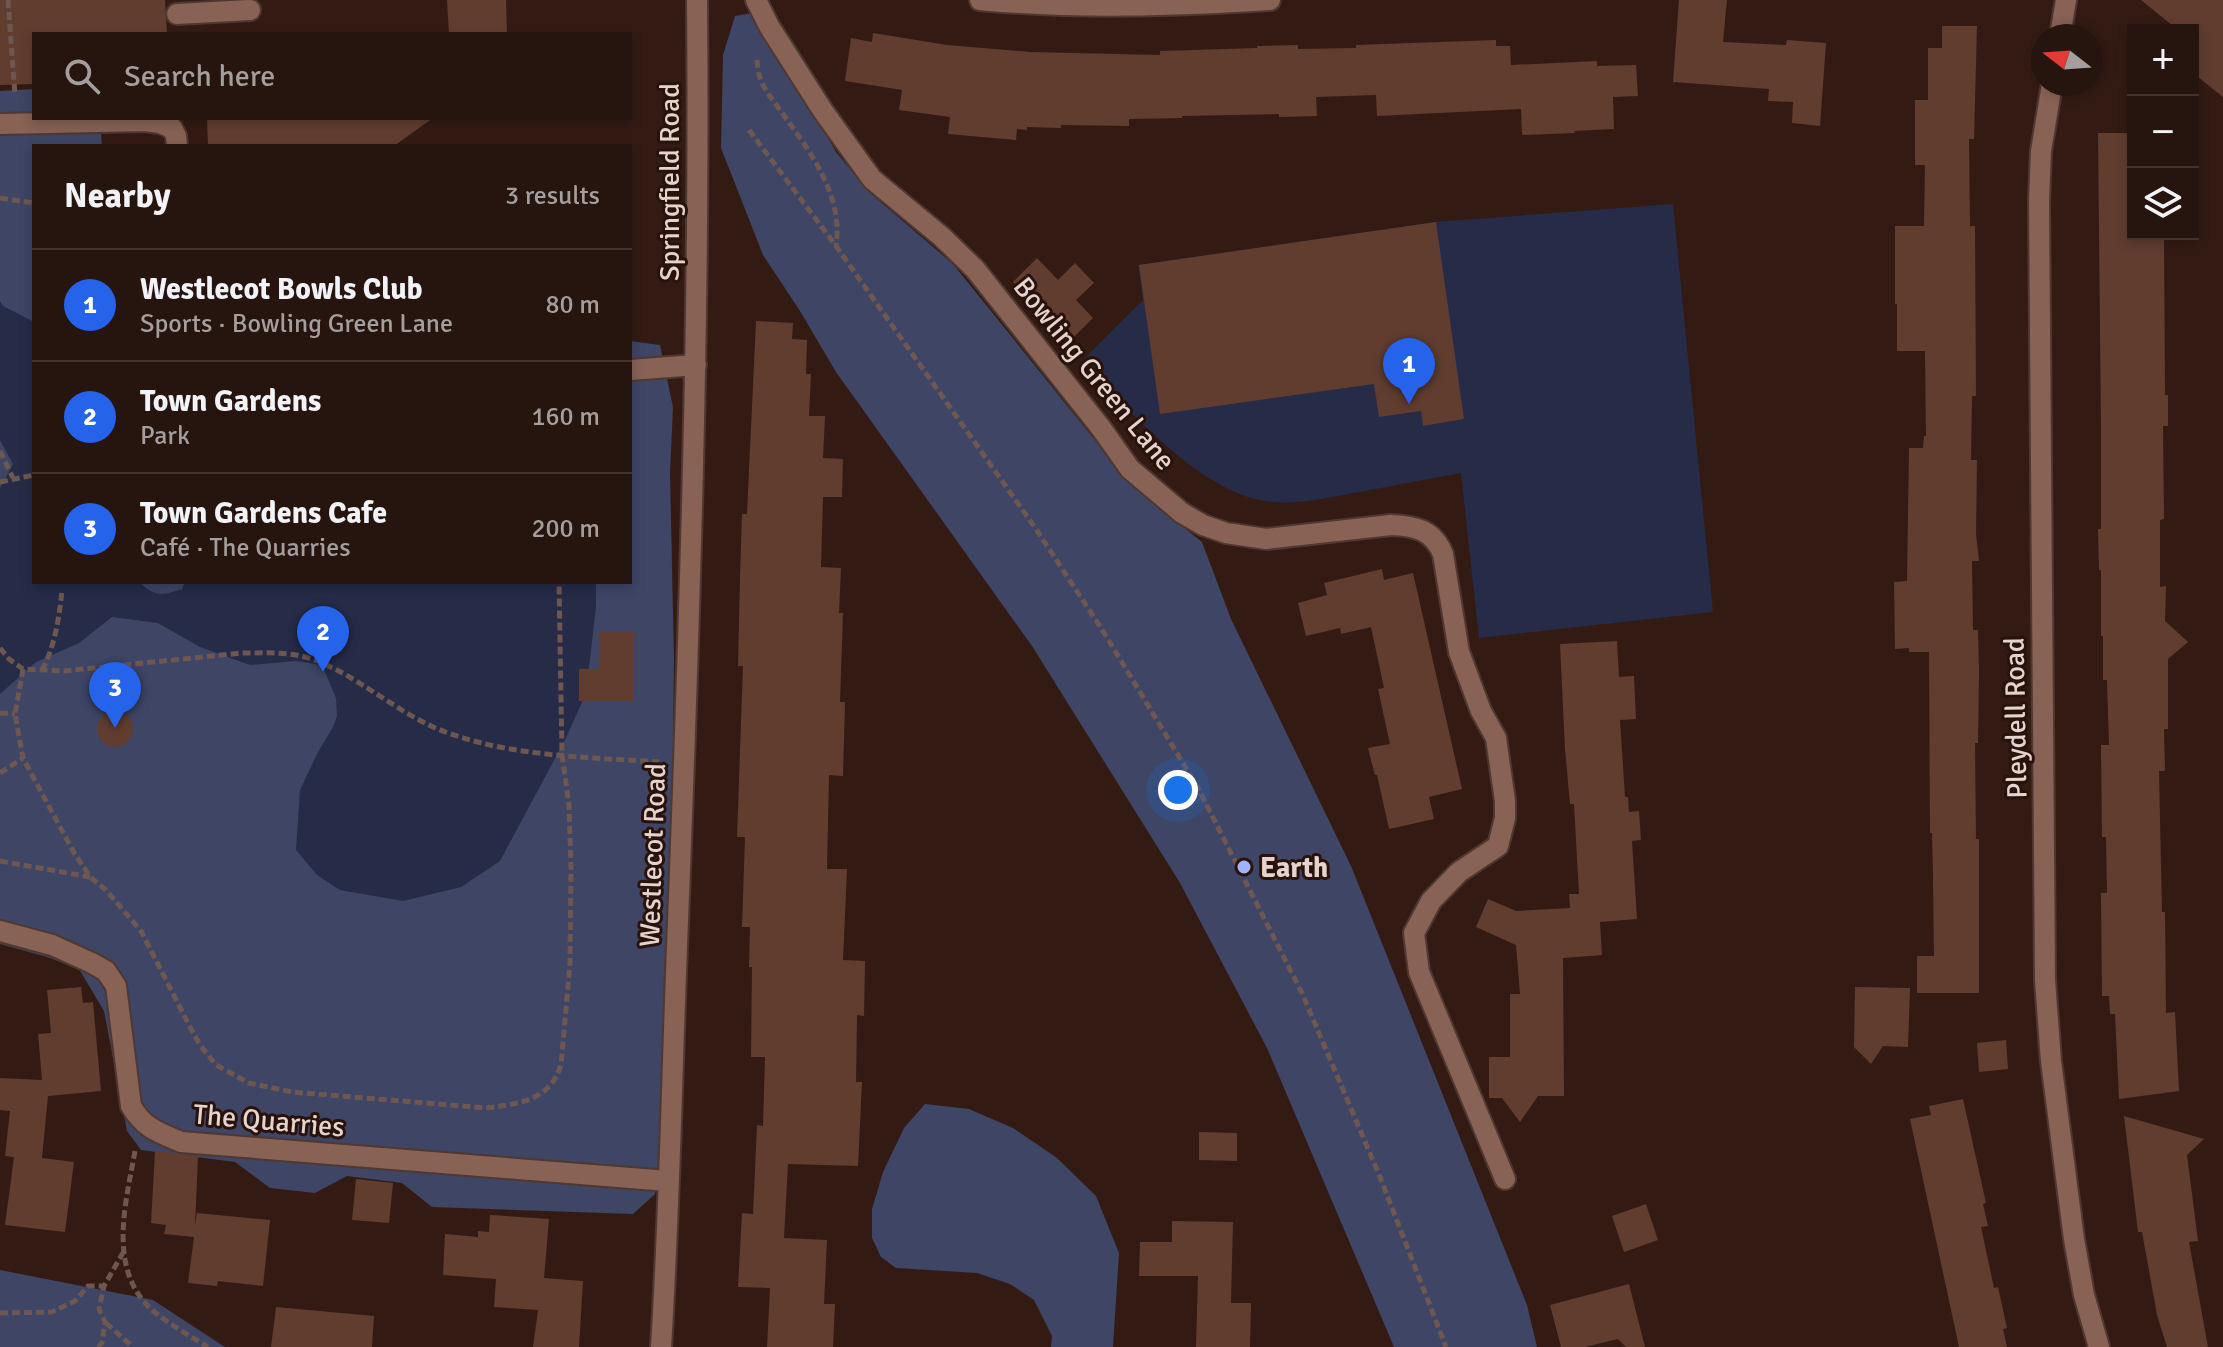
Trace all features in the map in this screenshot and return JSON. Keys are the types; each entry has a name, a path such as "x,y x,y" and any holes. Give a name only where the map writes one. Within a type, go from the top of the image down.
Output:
{"street":[{"name":"Springfield Road","path":"696,365 697,0"},
{"name":"Bowling Green Lane","path":"756,0 823,111 872,179 975,269 1130,469 1182,513 1203,525 1247,538 1266,539 1391,525 1423,529 1433,537 1443,554 1459,652 1481,711 1496,738 1505,818 1498,846 1459,872 1431,901 1414,933 1419,972 1505,1179"},
{"path":"980,0 1123,7 1270,0"},
{"path":"2062,24 2066,0"},
{"path":"177,16 250,10"},
{"name":"Pleydell Road","path":"2050,96 2041,151 2039,200 2045,980 2051,1061 2074,1239 2084,1295 2099,1347"},
{"path":"9,124 166,122 176,136 177,144"},
{"path":"632,370 696,365"},
{"name":"Westlecot Road","path":"661,1347 696,365"},
{"path":"0,931 52,945 106,971 116,986 131,1106 140,1121"},
{"name":"The Quarries","path":"140,1121 181,1142 668,1181"}],"path":[{"path":"8,0 9,124"},
{"path":"769,26 759,43 756,62 760,83 820,168 837,213 839,229 836,246"},
{"path":"749,130 836,246 1036,529 1103,631 1198,788 1302,993 1380,1177 1446,1347"},
{"path":"0,198 32,203"},
{"path":"0,451 13,478"},
{"path":"0,482 32,475"},
{"path":"23,669 15,714 23,758 90,877 106,890 141,931 200,1045 216,1065 249,1083 331,1097 486,1108 526,1102 539,1096 558,1076 570,964 571,868 569,805 562,755 559,584"},
{"path":"42,670 54,638 62,591"},
{"path":"0,648 23,669 64,671 242,653 298,655 320,662 420,721 502,749 684,764"},
{"path":"0,713 15,714"},
{"path":"0,773 23,758"},
{"path":"0,861 90,877"},
{"path":"140,1121 123,1219 124,1250 133,1284 149,1307 164,1320 208,1347"},
{"path":"124,1250 104,1286 99,1309 105,1322 133,1347"},
{"path":"0,1313 52,1312 75,1301 88,1286 104,1286"},
{"path":"98,1347 102,1343 105,1322"}],"shaded area":[{"path":"752,13 781,55 836,152 869,192 953,264 1132,486 1202,542 1231,619 1351,866 1527,1305 1537,1347 1394,1347 1267,1048 1180,883 1032,646 836,372 763,255 721,148 723,55 735,16"},
{"path":"32,89 32,120 100,120 102,144 32,144 32,321 3,306 0,301 0,91"},
{"path":"0,145 32,145 32,584 630,584 634,1166 124,968 0,899"},
{"path":"1673,204 1713,612 1479,638 1461,473 1308,501 1279,502 1251,498 1228,489 1182,459 1081,362 1143,300 1138,265 1436,222"},
{"path":"632,341 660,345 673,407 670,473 674,660 663,1115 655,1194 633,1214 432,1207 402,1183 347,1176 315,1193 270,1188 235,1162 141,1150 127,1131 104,1011 79,969 0,944 0,694 36,662 79,643 112,617 158,623 200,647 250,665 296,661 322,665 336,698 337,716 300,790 296,850 317,875 340,890 403,901 461,887 500,861 566,738 586,693 596,584 632,584"},
{"path":"0,440 13,464 0,488"},
{"path":"142,584 184,584 182,589 164,594"},
{"path":"925,1104 969,1109 1013,1128 1057,1158 1096,1196 1119,1253 1113,1347 1051,1347 1052,1336 1034,1300 1010,1284 977,1273 896,1268 881,1257 872,1238 872,1209 883,1172 904,1128"},
{"path":"0,1270 153,1300 225,1347 0,1347"}],"building":[{"path":"0,0 165,0 167,32 32,32 32,84 0,85"},
{"path":"447,0 506,0 507,32 449,32"},
{"path":"1679,0 1727,0 1723,42 1786,45 1787,40 1826,43 1820,126 1792,123 1793,102 1768,101 1769,89 1673,82"},
{"path":"2141,0 2223,0 2223,97 2199,78 2199,24 2171,24"},
{"path":"1942,26 1977,26 1974,139 1969,139 1970,226 1975,226 1976,396 1972,396 1971,460 1977,460 1976,533 1979,561 1972,561 1973,630 1978,630 1979,672 1978,743 1975,743 1976,839 1979,839 1979,993 1917,993 1917,956 1934,956 1929,652 1895,649 1894,582 1907,581 1909,448 1923,448 1926,436 1925,351 1897,351 1895,226 1924,226 1925,165 1915,165 1915,100 1928,100 1928,48 1942,48"},
{"path":"873,33 947,45 1031,52 1160,55 1160,51 1257,46 1356,48 1356,45 1496,40 1496,46 1510,46 1511,65 1597,61 1597,66 1636,65 1638,96 1613,97 1614,129 1575,133 1522,135 1521,109 1377,116 1376,95 1316,97 1317,116 1182,116 1129,119 1129,126 1027,127 1027,130 1017,129 1016,140 948,134 950,117 899,110 902,90 845,81 851,38 872,42"},
{"path":"207,120 430,120 397,144 208,144"},
{"path":"2098,133 2127,133 2127,240 2164,240 2168,426 2163,426 2164,519 2160,520 2160,587 2166,586 2165,621 2188,642 2168,659 2165,771 2159,771 2166,1013 2175,1012 2179,1091 2119,1099 2115,1014 2110,1014 2109,996 2102,996 2101,893 2107,893 2106,837 2102,837 2101,745 2109,745 2099,570"},
{"path":"1436,222 1464,419 1423,426 1421,411 1379,417 1374,384 1160,414 1139,265"},
{"path":"1037,258 1058,280 1075,263 1094,283 1076,300 1093,318 1072,339 1013,282"},
{"path":"756,321 793,323 792,339 807,340 806,374 811,374 809,416 825,416 823,458 843,459 842,497 823,497 821,567 841,568 840,702 845,702 843,776 829,775 827,869 847,869 843,960 865,961 864,1016 857,1015 856,1082 862,1082 858,1166 788,1164 784,1238 827,1240 824,1304 835,1304 833,1347 767,1347 770,1288 738,1287 742,1213 753,1214 757,1125 763,1126 765,1057 751,1057 750,927 742,927 745,837 737,837 743,666 738,666 742,514 747,514"},
{"path":"1382,569 1384,580 1413,573 1462,789 1429,797 1434,819 1389,829 1368,748 1390,744 1378,689 1384,688 1371,627 1341,634 1340,628 1306,636 1298,603 1327,595 1324,583"},
{"path":"599,632 634,632 634,701 579,701 579,669 599,669"},
{"path":"1617,641 1619,677 1634,676 1636,719 1620,720 1625,797 1628,797 1629,812 1639,811 1641,840 1632,841 1637,919 1600,922 1602,955 1563,958 1564,1096 1538,1096 1520,1122 1502,1098 1489,1098 1489,1057 1510,1057 1510,994 1520,994 1516,945 1476,927 1488,899 1516,911 1570,908 1569,894 1579,894 1574,804 1570,804 1565,749 1560,644"},
{"path":"115,711 128,716 133,729 128,742 115,747 102,742 97,729 102,716"},
{"path":"81,987 83,1003 93,1002 101,1091 48,1096 42,1158 74,1162 65,1232 5,1225 14,1157 5,1156 10,1111 0,1110 0,1078 42,1080 38,1034 51,1033 47,990"},
{"path":"1855,987 1910,988 1908,1047 1883,1046 1871,1064 1854,1047"},
{"path":"2006,1040 2008,1069 1979,1072 1977,1043"},
{"path":"1963,1099 1986,1203 1983,1204 1988,1226 1981,1227 1994,1288 1998,1287 2007,1328 2003,1329 2007,1347 1959,1347 1910,1119 1931,1115 1929,1106"},
{"path":"2124,1116 2204,1139 2187,1155 2198,1241 2189,1242 2208,1347 2167,1347 2157,1315 2142,1232 2138,1232"},
{"path":"1199,1132 1237,1133 1237,1161 1199,1160"},
{"path":"155,1151 198,1156 195,1226 197,1213 270,1220 263,1286 218,1281 217,1286 188,1283 194,1237 164,1234 166,1225 151,1223"},
{"path":"356,1179 393,1183 389,1223 352,1220"},
{"path":"1646,1204 1658,1240 1624,1252 1612,1216"},
{"path":"490,1215 549,1219 544,1278 583,1281 579,1347 533,1347 538,1310 494,1307 496,1279 443,1275 445,1234 478,1237 478,1231 489,1232"},
{"path":"1172,1221 1233,1222 1231,1303 1251,1303 1250,1347 1196,1347 1198,1276 1139,1276 1140,1242 1172,1242"},
{"path":"1629,1284 1645,1347 1626,1347 1618,1339 1585,1347 1561,1347 1550,1305"},
{"path":"276,1307 374,1316 372,1347 271,1347"}],"place":[{"name":"Westlecot Bowls Club","path":"1409,404"},
{"name":"Town Gardens","path":"323,672"},
{"name":"Town Gardens Cafe","path":"115,728"},
{"name":"Earth","path":"1244,867"}]}
